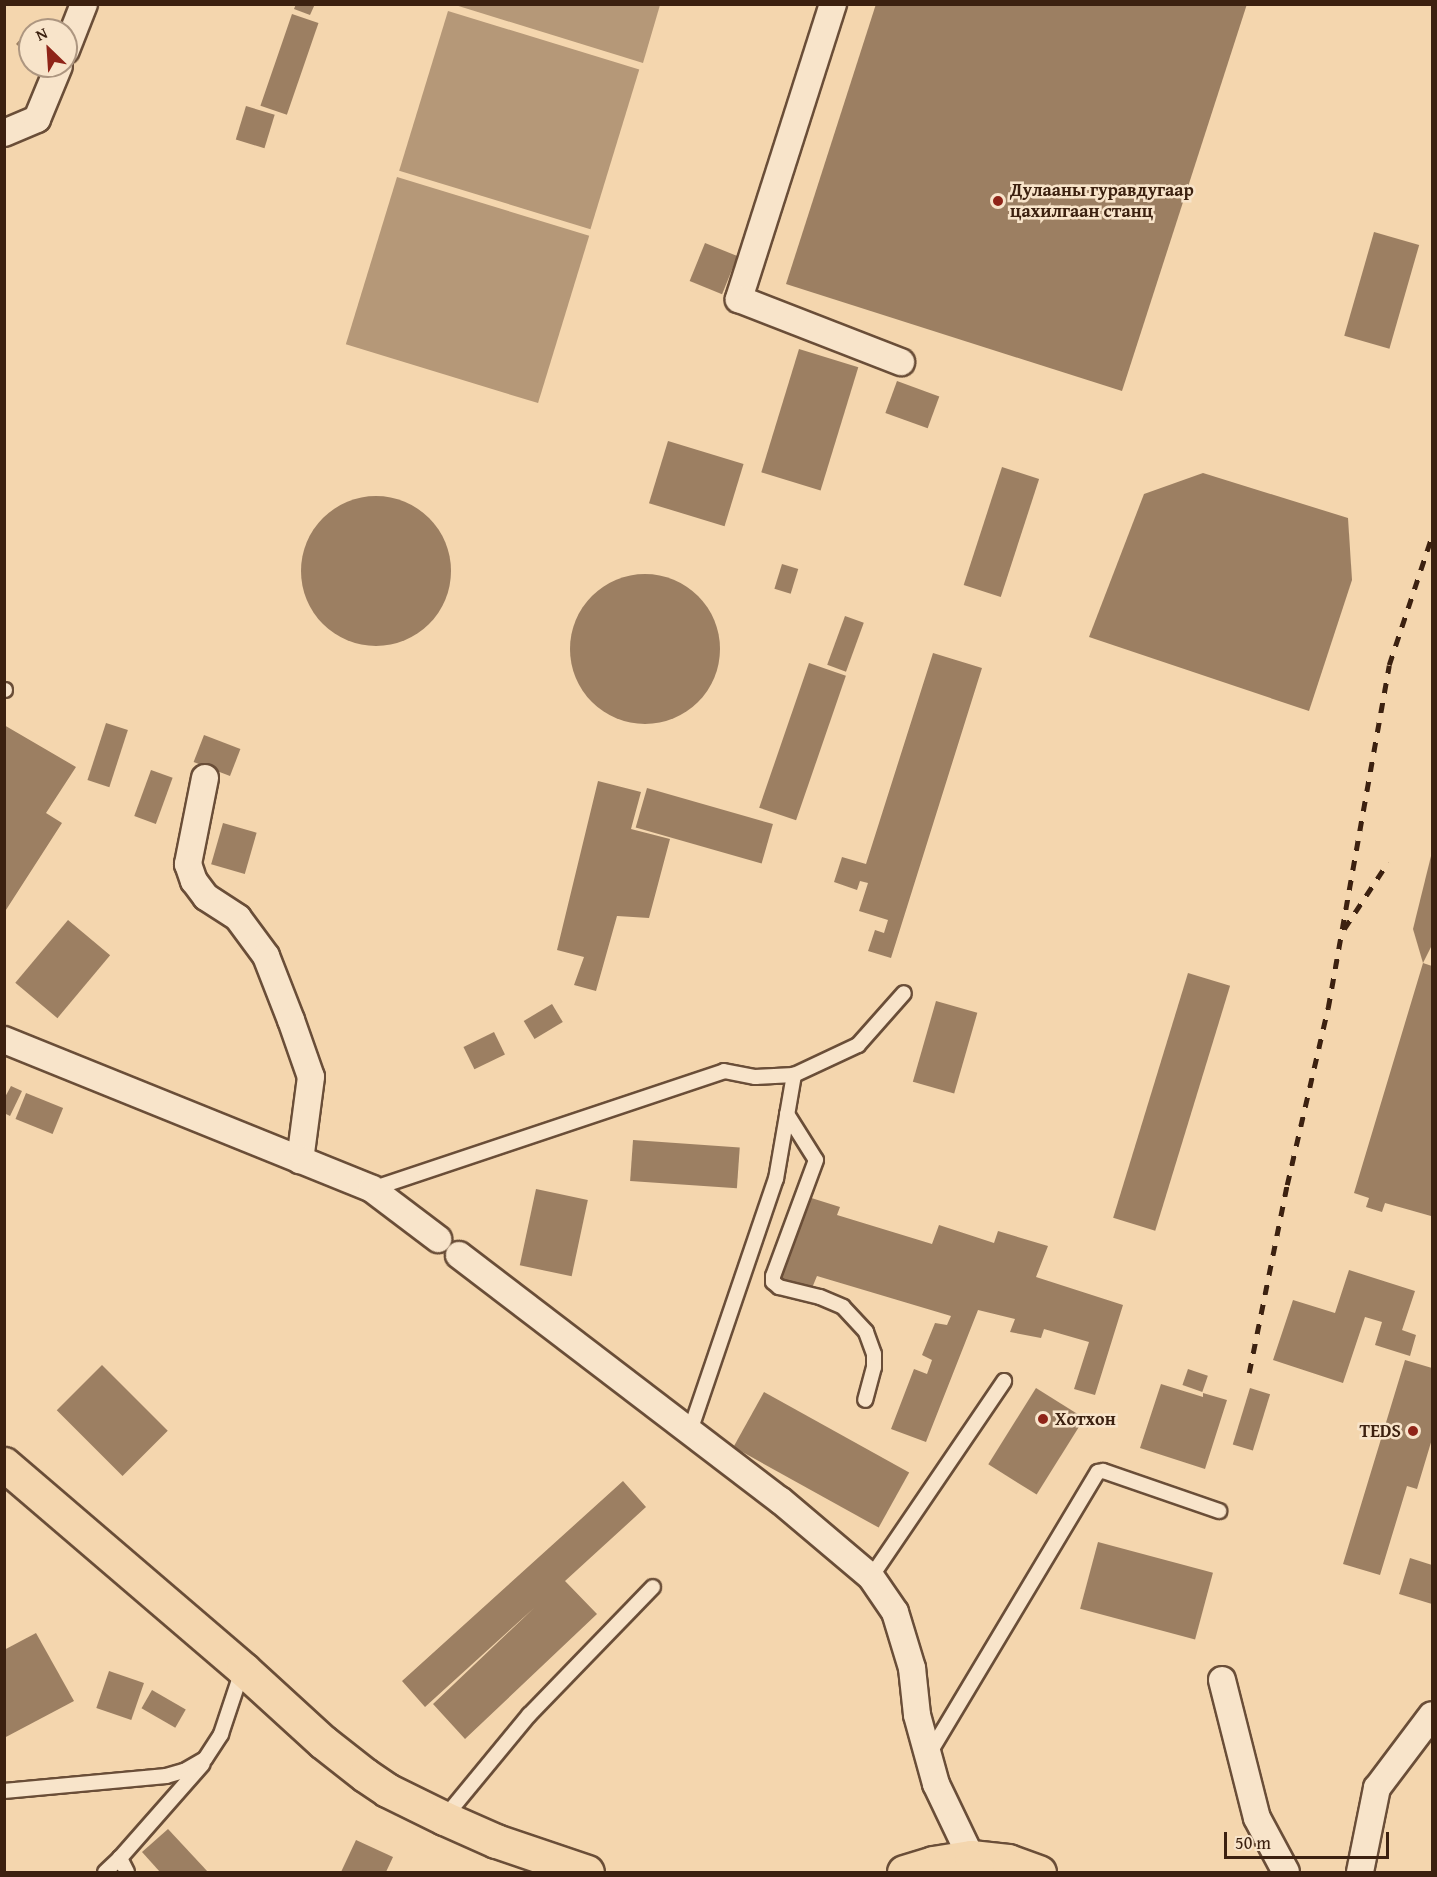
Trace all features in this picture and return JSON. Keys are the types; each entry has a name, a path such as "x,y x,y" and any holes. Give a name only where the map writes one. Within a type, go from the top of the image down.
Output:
{"main road":[{"path":"7,1472 243,1669 323,1742 387,1790 444,1818 534,1855 587,1872"},
{"path":"904,1872 942,1861 971,1865 1008,1861 1039,1872"}],"street":[{"path":"833,4 739,299 901,362"},
{"path":"4,133 37,118 54,78"},
{"path":"205,778 188,864 194,881 206,897 238,918 266,956 287,1010 311,1077 300,1160"},
{"path":"4,1040 372,1188 438,1239"},
{"path":"459,1255 780,1500 871,1576 895,1612 912,1668 917,1715 936,1784 971,1865"},
{"path":"1222,1680 1257,1818 1286,1872"},
{"path":"1360,1872 1377,1788 1432,1715"}],"lane":[{"path":"372,1188 724,1071 754,1077 794,1076 858,1045 904,993"},
{"path":"690,1431 776,1179 794,1076"},
{"path":"787,1114 816,1160 773,1276 773,1282 779,1287 820,1297 843,1307 866,1332 874,1354 874,1367 865,1400"},
{"path":"871,1576 1004,1381"},
{"path":"929,1754 1098,1472 1103,1471 1219,1510"},
{"path":"444,1818 529,1715 653,1587"},
{"path":"105,1872 120,1858 205,1759 227,1720 243,1669"},
{"path":"4,1791 166,1776 184,1771 205,1759"},
{"path":"120,1858 127,1872"}],"shaded area":[{"path":"452,4 660,4 660,5 643,63"},
{"path":"448,11 639,69 590,229 399,171"},
{"path":"397,177 589,236 538,403 346,344"}],"building":[{"path":"296,4 315,4 310,15 294,9"},
{"name":"Дулааны гуравдугаар цахилгаан станц","path":"876,4 1247,4 1122,391 786,284"},
{"path":"292,14 318,23 287,115 260,106"},
{"path":"246,106 275,115 264,148 236,139"},
{"path":"1374,232 1419,245 1389,349 1344,336"},
{"path":"705,243 737,256 722,294 690,281"},
{"path":"799,349 858,367 821,490 761,472"},
{"path":"897,381 939,396 928,428 885,413"},
{"path":"668,441 744,464 725,526 649,503"},
{"path":"1002,467 1039,479 1001,597 964,585"},
{"path":"1203,473 1348,518 1352,580 1309,711 1089,637 1144,494"},
{"path":"376,496 405,502 429,518 445,542 451,571 445,600 429,624 405,640 376,646 347,640 323,624 307,600 301,571 307,542 323,518 347,502"},
{"path":"782,564 798,569 791,594 774,589"},
{"path":"645,574 674,580 698,596 714,620 720,649 714,678 698,702 674,718 645,724 616,718 592,702 576,678 570,649 576,620 592,596 616,580"},
{"path":"845,616 864,623 846,672 827,665"},
{"path":"933,653 982,668 891,958 868,951 875,930 884,933 888,920 859,911 868,883 860,881 857,890 834,882 842,857 866,864"},
{"path":"809,663 846,676 796,820 759,808"},
{"path":"106,723 128,730 109,787 87,780"},
{"path":"4,725 76,767 46,813 62,823 4,913"},
{"path":"204,735 240,749 230,776 194,762"},
{"path":"151,770 173,778 156,824 134,816"},
{"path":"598,781 641,792 631,829 670,839 649,918 617,916 596,991 574,985 584,957 557,950"},
{"path":"647,788 773,824 762,864 636,827"},
{"path":"223,823 257,833 245,874 211,864"},
{"path":"1432,852 1432,945 1423,963 1413,929"},
{"path":"68,920 110,955 57,1018 15,983"},
{"path":"1423,963 1432,966 1431,1216 1385,1203 1382,1212 1366,1207 1369,1198 1354,1193"},
{"path":"1188,973 1230,986 1155,1231 1113,1218"},
{"path":"936,1001 977,1013 954,1094 913,1082"},
{"path":"552,1004 563,1022 535,1039 524,1021"},
{"path":"494,1032 505,1054 474,1069 463,1047"},
{"path":"11,1086 22,1091 10,1116 4,1113 4,1099"},
{"path":"26,1093 63,1108 53,1134 16,1119"},
{"path":"633,1140 740,1147 737,1188 630,1181"},
{"path":"536,1189 588,1200 572,1276 520,1265"},
{"path":"805,1196 840,1207 837,1215 932,1244 939,1225 994,1243 998,1231 1048,1246 1036,1277 1123,1305 1095,1395 1074,1389 1089,1342 1044,1329 1041,1338 1010,1332 1015,1319 978,1310 926,1442 891,1429 914,1369 927,1374 932,1360 922,1355 935,1323 947,1325 951,1316 817,1276 812,1288 777,1277"},
{"path":"1349,1270 1415,1291 1402,1330 1416,1335 1410,1356 1375,1345 1382,1322 1365,1317 1343,1383 1273,1360 1293,1300 1335,1313"},
{"path":"1405,1360 1432,1368 1432,1439 1417,1489 1407,1486 1380,1575 1343,1564"},
{"path":"102,1365 168,1431 123,1476 57,1410"},
{"path":"1188,1369 1208,1376 1202,1392 1182,1385"},
{"path":"1161,1384 1203,1397 1203,1393 1227,1400 1205,1469 1140,1448"},
{"path":"1036,1388 1084,1418 1037,1495 988,1464"},
{"path":"1250,1388 1270,1394 1253,1451 1233,1444"},
{"path":"764,1392 909,1472 879,1528 733,1447"},
{"path":"623,1481 646,1507 565,1581 597,1614 465,1739 433,1704 534,1608 425,1707 402,1681"},
{"path":"1098,1542 1213,1573 1195,1639 1080,1609"},
{"path":"1410,1558 1432,1565 1432,1604 1399,1594"},
{"path":"36,1633 74,1701 4,1738 4,1650"},
{"path":"109,1671 144,1683 131,1720 96,1708"},
{"path":"152,1690 186,1710 175,1728 142,1708"},
{"path":"168,1829 208,1872 160,1872 142,1852"},
{"path":"356,1840 393,1857 386,1872 341,1872"}],"railway":[{"path":"1249,1373 1287,1185 1328,1008 1389,665 1432,536"},
{"path":"1344,929 1388,862"}],"place":[{"name":"Дулааны гуравдугаар цахилгаан станц","path":"998,201"},
{"name":"Хотхон","path":"1043,1419"},
{"name":"TEDS","path":"1413,1431"}]}
